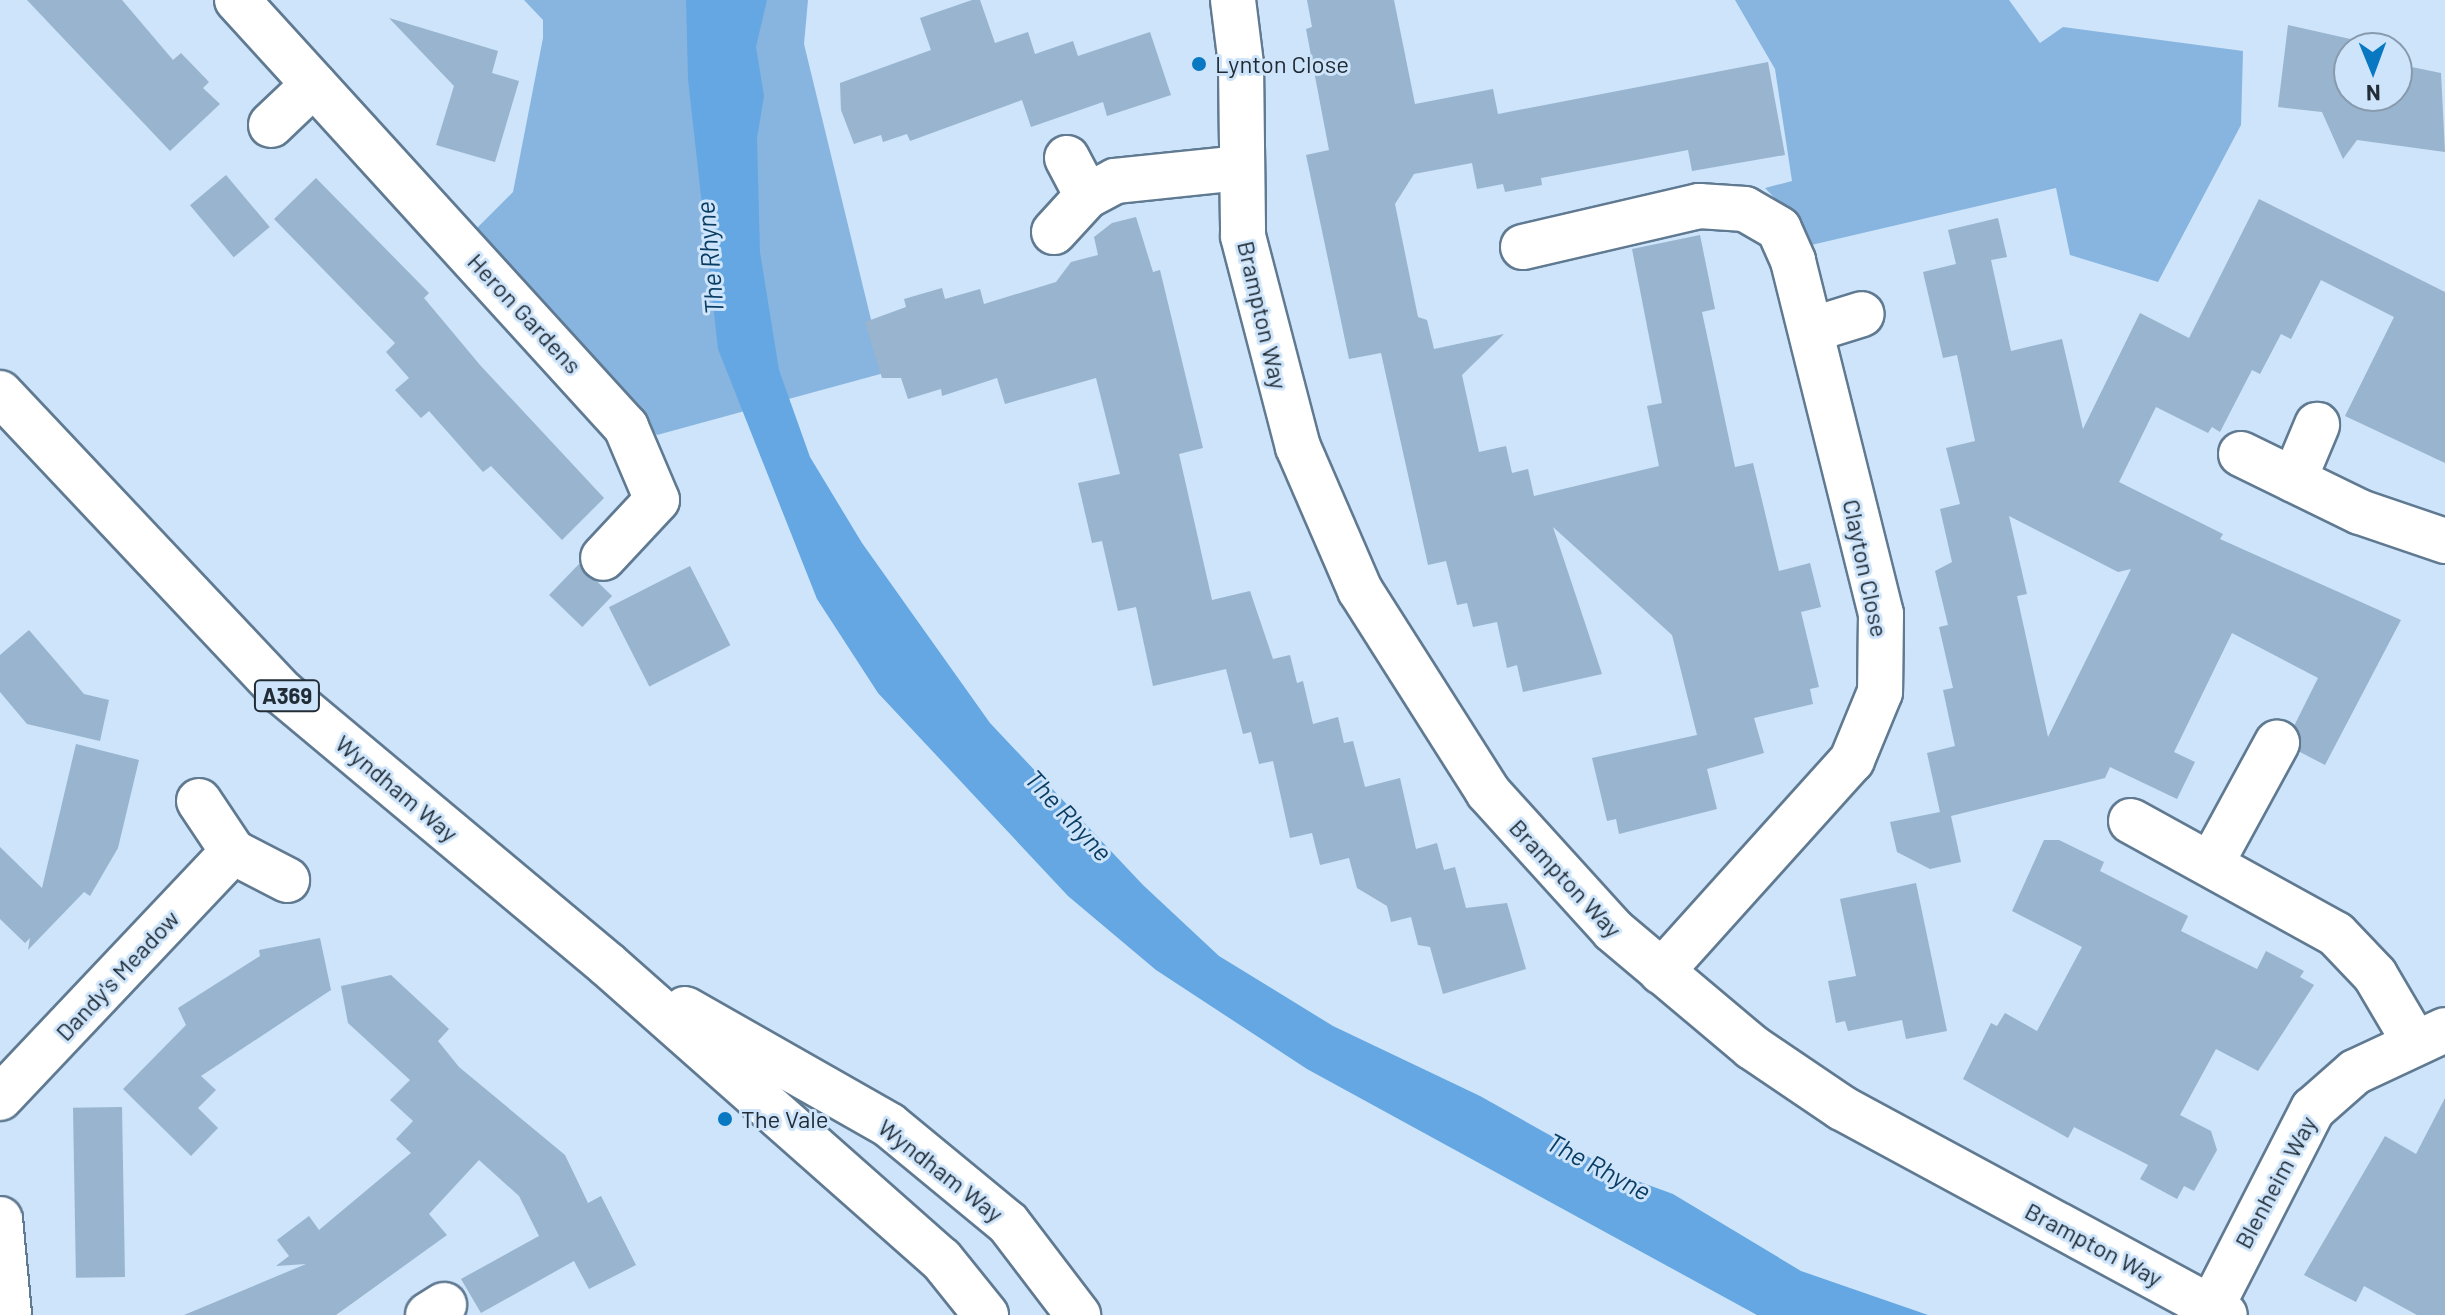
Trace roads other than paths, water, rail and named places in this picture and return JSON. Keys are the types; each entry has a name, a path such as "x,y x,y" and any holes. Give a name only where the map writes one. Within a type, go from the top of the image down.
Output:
{"street":[{"name":"Heron Gardens","path":"237,0 626,427 657,500 603,558"},
{"name":"Brampton Way","path":"1233,0 1241,64 1241,168 1246,256 1279,388 1313,491 1360,590 1488,792 1571,890 1661,972 1752,1047 1842,1108 2218,1311"},
{"path":"271,125 314,84"},
{"path":"1067,158 1087,196"},
{"path":"1054,232 1087,196 1130,176 1241,168"},
{"name":"Clayton Close","path":"1523,247 1683,208 1745,209 1779,229 1811,330 1881,614 1880,692 1852,760 1661,972"},
{"path":"1811,330 1862,314"},
{"name":"Wyndham Way","path":"0,393 283,693 607,964 941,1259 986,1315"},
{"path":"2294,480 2317,425"},
{"path":"2241,454 2294,480 2445,541"},
{"path":"2212,862 2277,743"},
{"path":"199,801 233,852 287,880"},
{"path":"2131,821 2212,862 2336,934 2430,1037"},
{"name":"Dandy's Meadow","path":"0,1098 233,852"},
{"name":"Wyndham Way","path":"607,964 889,1125 1008,1223 1078,1315"},
{"name":"Blenheim Way","path":"2218,1311 2313,1109 2355,1072 2430,1037"},
{"path":"0,1219 9,1315"}],"water":[{"name":"The Rhyne","path":"686,0 767,0 756,47 764,96 757,138 760,252 779,370 810,457 862,543 990,723 1143,885 1219,956 1333,1026 1480,1096 1621,1175 1673,1194 1801,1271 1928,1315 1757,1315 1307,1069 1156,970 1068,896 878,693 817,599 718,349 688,79"}],"place":[{"name":"Lynton Close","path":"1199,64"},
{"name":"The Vale","path":"725,1119"}]}
